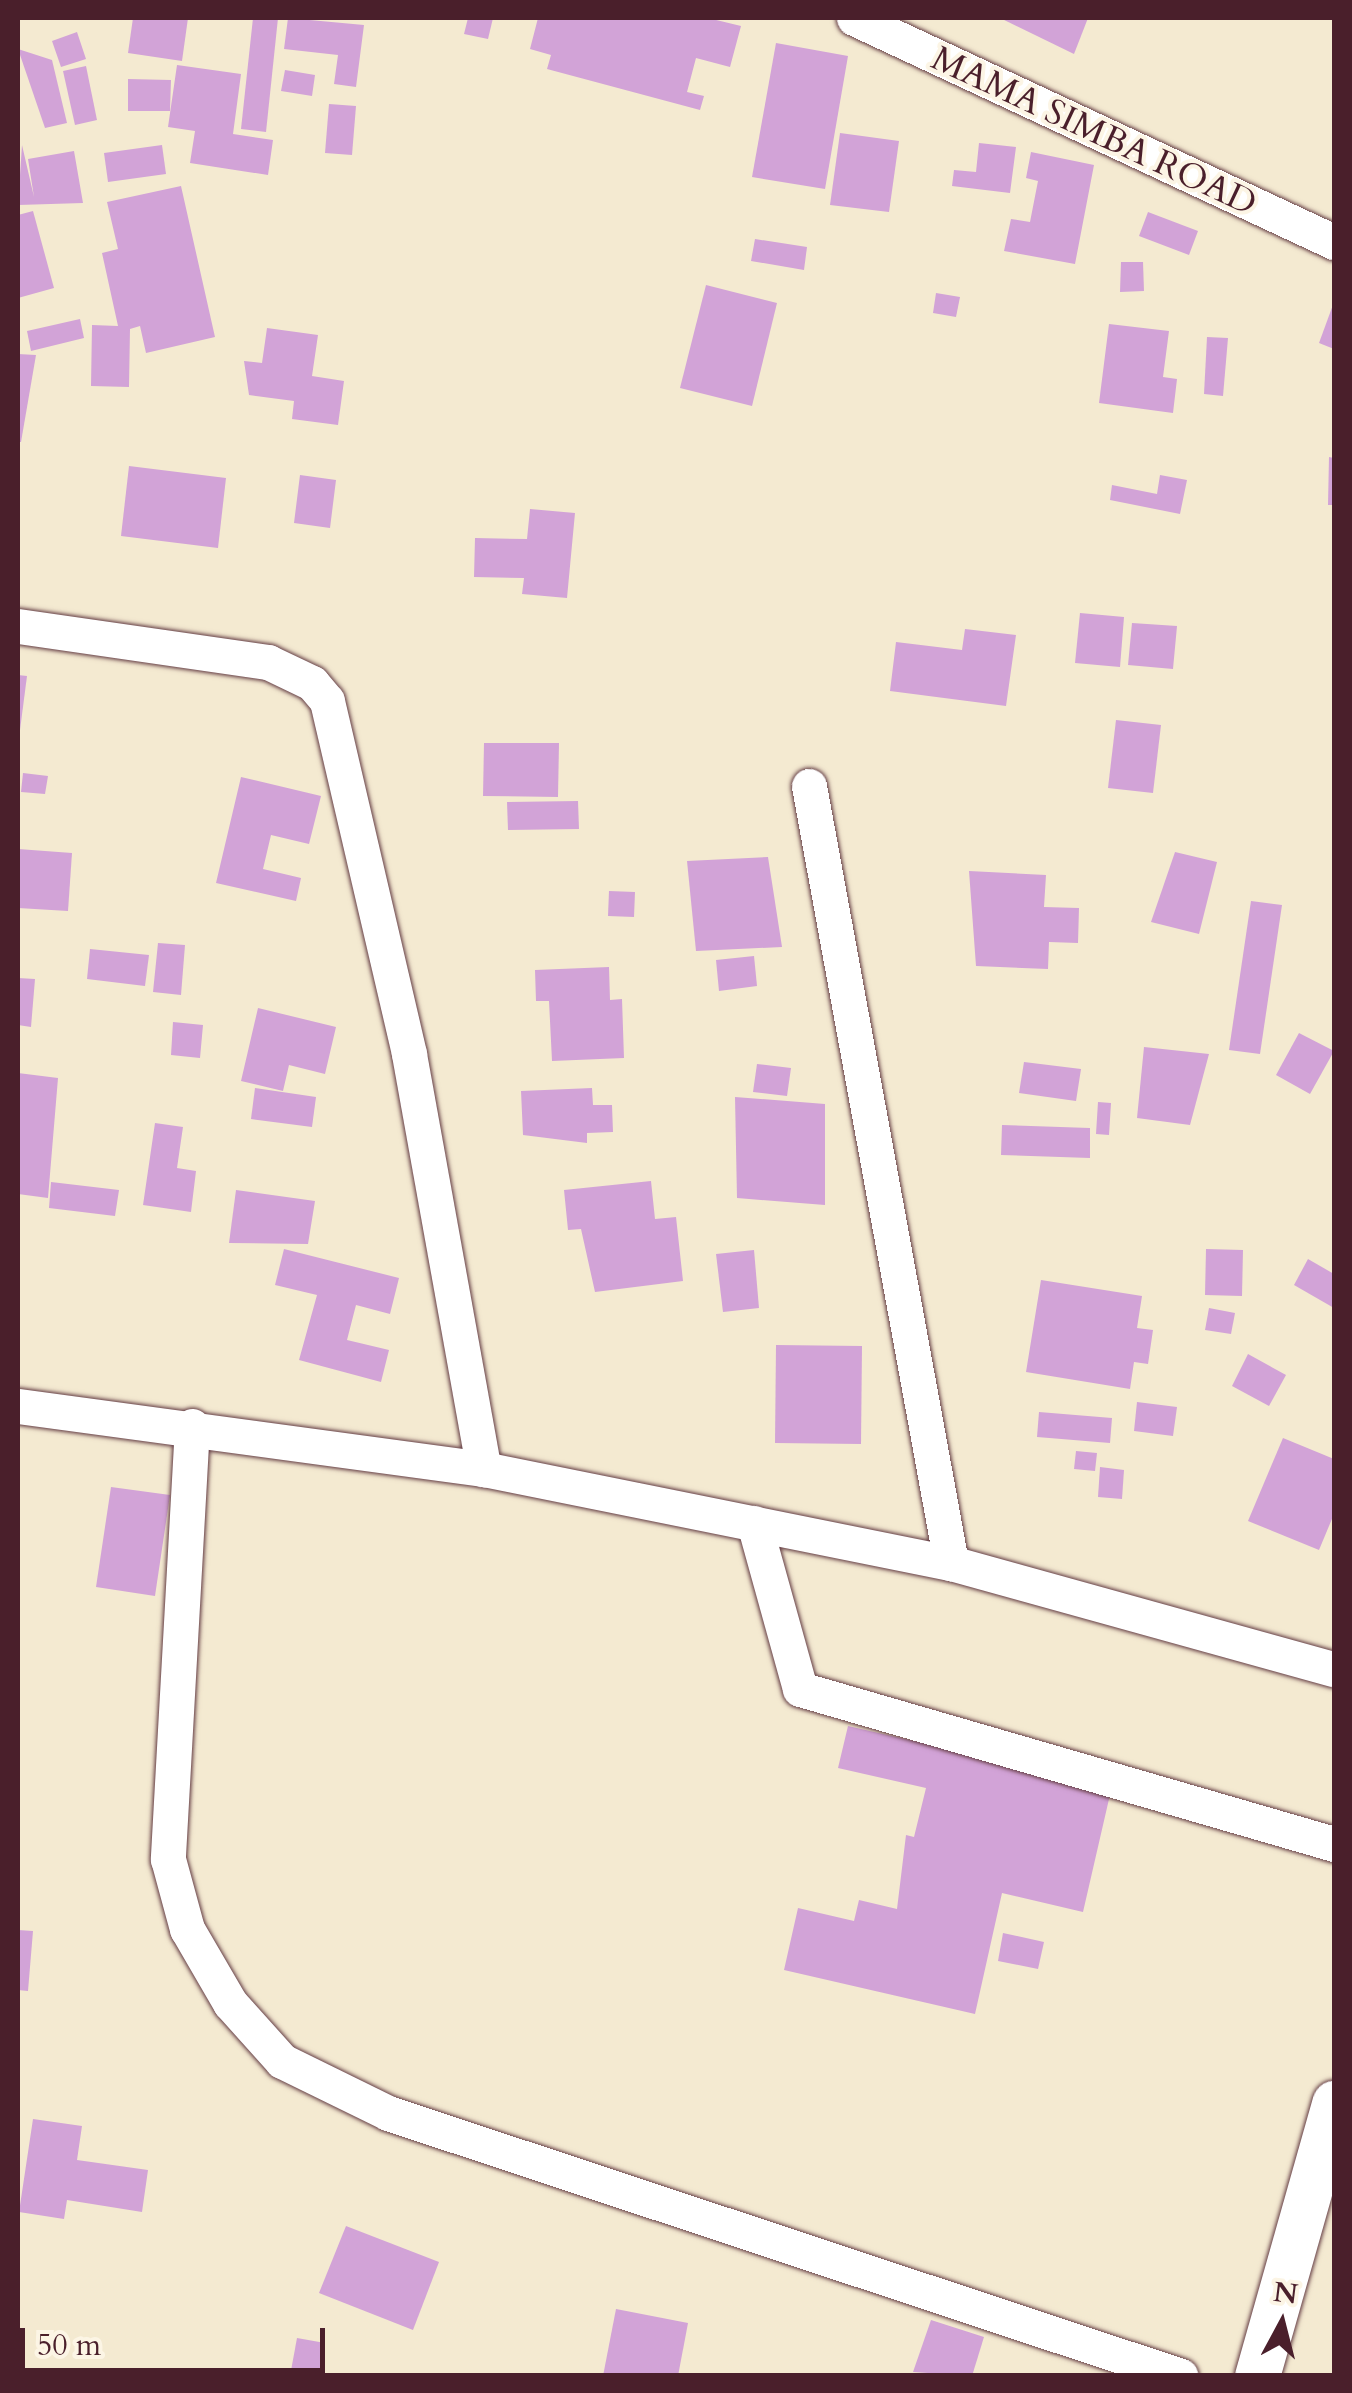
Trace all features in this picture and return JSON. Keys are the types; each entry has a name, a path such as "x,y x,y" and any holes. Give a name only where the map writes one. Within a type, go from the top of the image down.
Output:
{"street":[{"name":"MAMA SIMBA ROAD","path":"854,18 1334,242"},
{"path":"18,626 268,662 312,683 327,701 409,1054 484,1469"},
{"path":"808,786 951,1563"},
{"path":"18,1406 192,1426 484,1469 951,1563 1334,1669"},
{"path":"192,1426 168,1859 187,1929 230,2003 282,2061 388,2112 1181,2376"},
{"path":"754,1523 800,1688 1334,1844"},
{"path":"1257,2376 1334,2103"}],"building":[{"path":"133,18 188,18 182,61 128,53"},
{"path":"253,18 278,18 266,132 241,129"},
{"path":"288,18 364,25 356,87 334,84 338,55 284,49"},
{"path":"468,18 493,18 488,39 464,34"},
{"path":"538,18 708,18 741,26 730,67 696,58 687,92 704,96 700,110 547,69 551,55 530,49"},
{"path":"1000,18 1088,18 1074,54"},
{"path":"77,32 86,59 61,67 52,41"},
{"path":"776,43 848,56 825,189 752,177"},
{"path":"18,49 52,60 67,123 45,128"},
{"path":"177,65 241,74 233,134 273,140 268,175 190,163 195,131 168,127"},
{"path":"86,66 97,120 75,125 63,71"},
{"path":"285,70 315,75 312,96 281,91"},
{"path":"128,79 171,80 170,111 128,111"},
{"path":"329,104 356,106 352,155 325,153"},
{"path":"840,133 899,141 889,212 830,205"},
{"path":"979,143 1016,147 1010,193 952,186 954,170 976,172"},
{"path":"22,145 34,197 28,159 74,151 83,203 18,205"},
{"path":"162,145 166,174 108,182 104,153"},
{"path":"1031,152 1094,165 1075,264 1004,251 1011,219 1030,222 1038,181 1026,178"},
{"path":"181,186 215,337 146,353 140,326 130,329 129,387 91,386 92,325 118,326 102,253 118,249 107,202"},
{"path":"33,211 54,288 18,298 18,215"},
{"path":"1148,212 1198,231 1189,255 1139,236"},
{"path":"755,239 807,247 804,270 751,261"},
{"path":"1121,262 1143,262 1144,291 1120,292"},
{"path":"706,285 777,303 752,406 680,388"},
{"path":"936,293 960,297 956,317 933,313"},
{"path":"1334,302 1334,349 1319,343"},
{"path":"80,319 84,338 31,351 27,331"},
{"path":"1109,324 1169,331 1163,377 1177,379 1173,413 1099,403"},
{"path":"267,328 318,335 312,376 344,381 338,425 292,419 294,401 249,395 244,361 262,363"},
{"path":"1207,337 1228,338 1223,396 1204,394"},
{"path":"18,354 36,355 21,442 18,442"},
{"path":"1329,457 1334,458 1334,505 1328,505"},
{"path":"129,466 226,478 218,548 121,536"},
{"path":"300,475 336,480 330,528 294,523"},
{"path":"1160,475 1187,480 1180,514 1110,500 1112,485 1157,494"},
{"path":"530,509 575,513 567,598 522,594 524,578 474,577 475,538 527,539"},
{"path":"1080,613 1124,617 1120,667 1075,663"},
{"path":"1132,623 1177,626 1173,669 1128,665"},
{"path":"965,629 1016,635 1006,706 890,691 896,642 962,650"},
{"path":"18,675 27,676 20,730 18,730"},
{"path":"1116,720 1161,725 1153,793 1108,788"},
{"path":"484,743 559,743 558,797 483,796"},
{"path":"23,773 48,776 45,794 21,792"},
{"path":"241,777 321,796 309,844 271,835 263,869 301,878 296,901 216,883"},
{"path":"578,801 579,829 508,830 507,802"},
{"path":"18,849 72,853 68,911 18,908"},
{"path":"1175,852 1217,862 1199,934 1151,922"},
{"path":"768,857 782,947 696,951 687,861"},
{"path":"969,871 1046,875 1044,907 1079,908 1078,943 1049,942 1048,969 976,966"},
{"path":"609,891 635,892 634,917 608,916"},
{"path":"1251,901 1282,905 1260,1054 1229,1050"},
{"path":"158,943 185,945 181,995 153,992"},
{"path":"90,949 149,955 145,986 87,979"},
{"path":"754,956 757,986 719,991 716,960"},
{"path":"609,967 610,1000 622,999 624,1058 552,1061 549,1001 536,1001 535,970"},
{"path":"18,978 35,979 31,1027 18,1025"},
{"path":"258,1008 336,1027 325,1074 289,1065 283,1091 241,1081"},
{"path":"173,1022 203,1025 200,1058 171,1055"},
{"path":"1299,1033 1334,1051 1310,1094 1276,1075"},
{"path":"1144,1047 1209,1054 1190,1125 1137,1118"},
{"path":"1024,1062 1081,1069 1076,1101 1019,1093"},
{"path":"757,1064 791,1068 787,1096 753,1092"},
{"path":"18,1073 58,1078 48,1198 18,1194"},
{"path":"255,1088 316,1097 312,1127 251,1119"},
{"path":"592,1088 593,1105 612,1105 613,1132 587,1133 587,1143 523,1135 521,1091"},
{"path":"735,1097 825,1104 825,1205 737,1198"},
{"path":"1098,1102 1111,1103 1109,1135 1096,1134"},
{"path":"155,1123 183,1127 177,1168 196,1171 191,1212 143,1205"},
{"path":"1002,1125 1090,1128 1090,1158 1001,1155"},
{"path":"651,1181 655,1219 676,1217 683,1281 595,1292 581,1229 568,1230 564,1190"},
{"path":"51,1182 119,1190 115,1216 49,1208"},
{"path":"236,1190 315,1201 308,1244 229,1243"},
{"path":"284,1249 399,1278 390,1314 356,1305 347,1340 389,1350 381,1382 299,1360 317,1295 275,1285"},
{"path":"1206,1249 1243,1250 1242,1296 1205,1295"},
{"path":"754,1250 759,1308 723,1312 716,1254"},
{"path":"1308,1259 1334,1274 1334,1308 1294,1285"},
{"path":"1041,1280 1142,1296 1137,1328 1153,1330 1148,1364 1134,1362 1130,1389 1026,1372"},
{"path":"1209,1308 1235,1313 1231,1334 1205,1330"},
{"path":"776,1345 862,1346 861,1444 775,1443"},
{"path":"1248,1354 1286,1375 1269,1406 1232,1386"},
{"path":"1137,1402 1177,1407 1173,1436 1134,1431"},
{"path":"1039,1412 1112,1418 1110,1443 1037,1437"},
{"path":"1283,1438 1334,1459 1334,1514 1319,1550 1248,1521"},
{"path":"1076,1451 1097,1453 1095,1471 1074,1469"},
{"path":"1100,1467 1124,1470 1122,1499 1098,1497"},
{"path":"111,1487 170,1495 155,1596 96,1587"},
{"path":"848,1726 1112,1786 1083,1912 1002,1893 975,2014 784,1970 798,1908 854,1921 859,1900 897,1909 906,1835 914,1837 926,1788 838,1768"},
{"path":"18,1930 33,1931 28,1991 18,1990"},
{"path":"1003,1933 1044,1942 1038,1969 998,1961"},
{"path":"33,2119 82,2126 77,2160 148,2170 142,2212 67,2200 64,2219 19,2212"},
{"path":"346,2226 439,2262 413,2330 319,2293"},
{"path":"616,2309 688,2323 678,2376 603,2376"},
{"path":"931,2320 984,2337 972,2376 913,2372"},
{"path":"297,2338 325,2343 319,2376 290,2376"}]}
